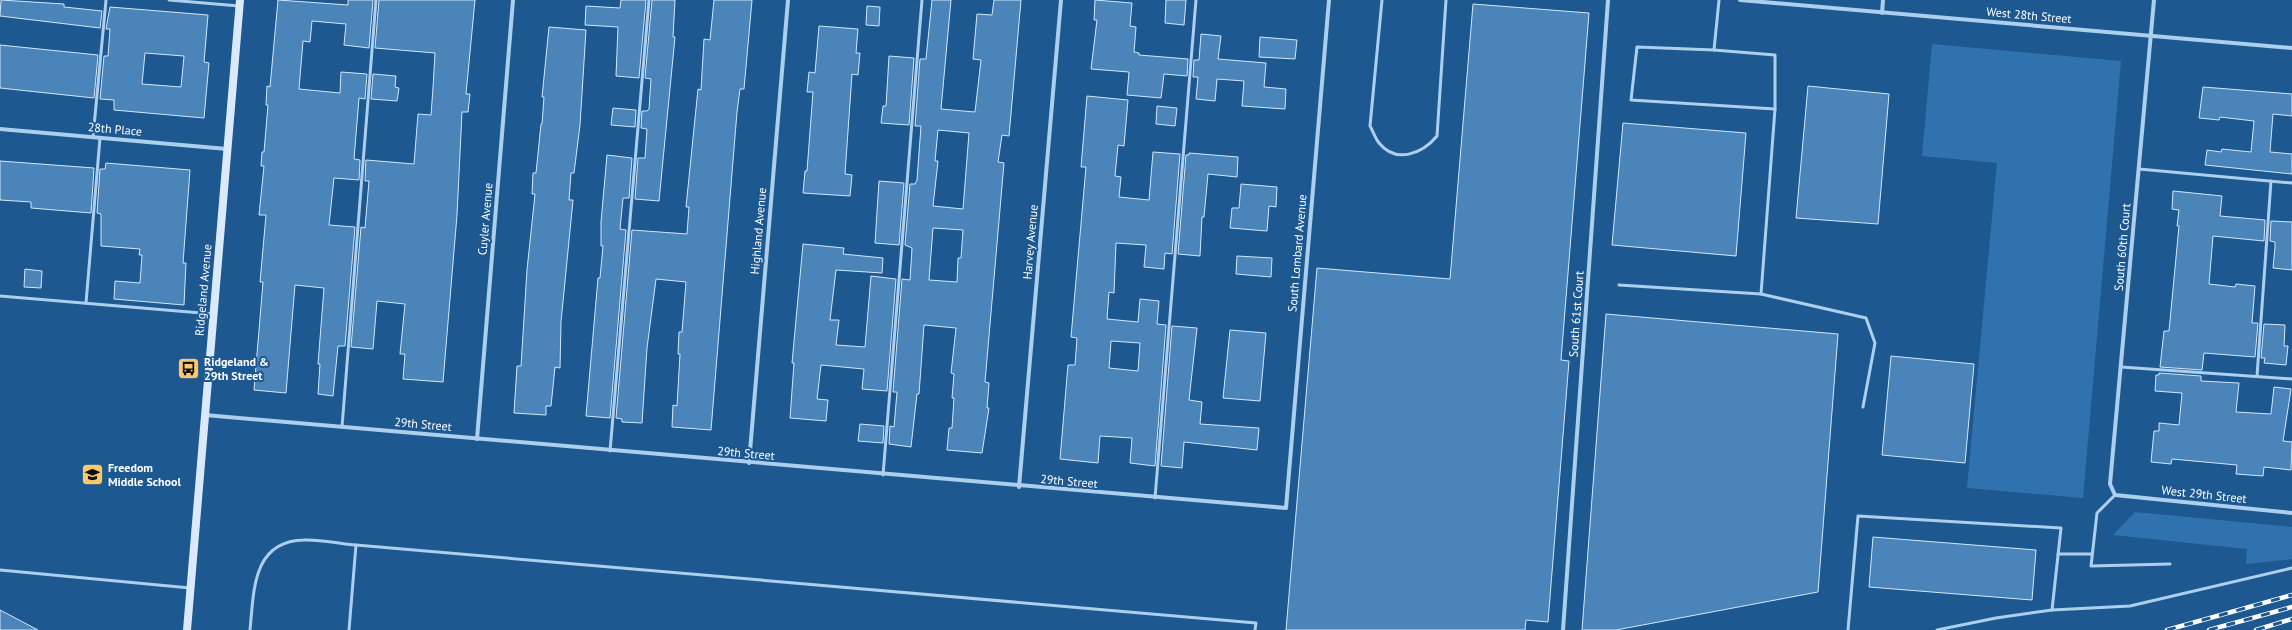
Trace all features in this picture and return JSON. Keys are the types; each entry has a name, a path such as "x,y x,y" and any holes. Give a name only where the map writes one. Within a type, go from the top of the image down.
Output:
{"street":[{"name":"Cuyler Avenue","path":"477,439 513,0"},
{"name":"Highland Avenue","path":"749,463 788,0"},
{"name":"Harvey Avenue","path":"1019,487 1061,0"},
{"name":"South Lombard Avenue","path":"1286,508 1329,0"},
{"name":"South 61st Court","path":"1563,630 1608,0"},
{"name":"West 28th Street","path":"1740,0 2292,48"},
{"path":"1882,13 1883,0"},
{"name":"South 60th Court","path":"2115,495 2110,484 2152,36 2154,0"},
{"name":"Ridgeland Avenue","path":"187,630 240,3"},
{"name":"28th Place","path":"0,129 227,149"},
{"name":"29th Street","path":"205,415 1019,487 1286,508"},
{"name":"West 29th Street","path":"2115,495 2292,513"}],"lane":[{"path":"93,137 106,0"},
{"path":"169,0 240,3"},
{"path":"342,427 376,0"},
{"path":"610,451 649,0"},
{"path":"882,475 922,0"},
{"path":"1156,498 1196,0"},
{"path":"1382,0 1370,126 1378,142 1390,152 1412,155 1428,147 1437,136 1446,0"},
{"path":"1714,50 1719,0"},
{"path":"1761,294 1775,109 1775,55 1714,50 1637,47 1631,100 1775,109"},
{"path":"86,303 100,138"},
{"path":"2139,169 2292,183"},
{"path":"2257,376 2271,181"},
{"path":"1619,285 1761,294 1866,318 1875,343 1863,407"},
{"path":"0,296 213,314"},
{"path":"2121,367 2292,379"},
{"path":"2115,495 2096,513 2091,566 2170,564"},
{"path":"1848,630 1858,516 2061,528 2052,610"},
{"path":"250,630 254,587 260,566 275,547 304,540 1256,623 1255,630"},
{"path":"349,630 356,545"},
{"path":"2058,554 2092,554"},
{"path":"1937,630 1996,618 2052,610 2130,606 2292,568"},
{"path":"0,570 190,588"}],"shaded area":[{"path":"1932,44 2121,61 2083,498 1967,488 1997,163 1922,156"},
{"path":"2135,512 2292,527 2292,559 2246,564 2247,549 2113,535"}],"building":[{"path":"1,0 64,4 64,7 102,11 100,28 0,16"},
{"path":"278,0 348,5 348,0 373,0 369,48 344,45 346,24 312,21 310,42 303,41 299,89 340,93 341,72 367,74 365,99 359,98 354,159 360,160 359,180 334,178 329,225 355,227 345,346 338,346 333,396 318,394 320,364 318,364 324,288 295,285 286,393 254,390 263,282 260,282 266,215 259,215 264,166 261,166 262,152 264,152 268,105 266,105 267,86 270,87"},
{"path":"379,0 475,0 466,94 470,94 468,112 462,112 457,215 443,382 403,379 405,354 400,354 405,304 377,301 373,349 351,347 361,227 365,228 369,181 365,181 366,160 414,164 418,114 431,115 435,53 375,48"},
{"path":"621,0 646,0 639,78 616,76 618,27 585,25 586,6 620,8"},
{"path":"652,0 675,0 673,37 675,37 659,201 635,199 638,158 645,158 647,129 641,128 642,111 647,111 649,109 651,79 645,78"},
{"path":"714,0 752,0 744,89 740,89 737,112 711,430 672,427 673,405 677,406 680,354 678,354 679,332 682,332 686,282 656,279 647,348 642,423 622,422 622,419 616,418 632,230 687,234 689,207 686,207 698,89 701,90 704,39 710,40"},
{"path":"932,0 951,0 941,109 975,112 981,60 973,59 977,14 992,15 994,0 1021,0 1009,136 1002,135 998,162 1004,163 985,382 989,383 987,408 989,408 982,453 947,450 949,428 952,428 954,374 951,373 956,328 924,325 919,394 917,394 911,447 889,444 890,426 894,427 897,392 893,392 902,279 910,280 912,248 905,245 910,184 915,184 917,180 921,126 915,126 920,59 926,59","holes":["938,130 969,133 963,209 933,206 938,161 935,161","933,228 963,230 961,258 958,258 957,282 929,280"]},
{"path":"1095,0 1132,3 1130,26 1136,27 1134,52 1139,53 1139,55 1188,59 1187,76 1164,74 1161,98 1127,95 1129,72 1091,69 1097,20 1094,20"},
{"path":"1166,0 1186,0 1184,25 1165,23"},
{"path":"1473,4 1589,13 1561,360 1569,361 1548,622 1526,620 1525,630 1286,630 1317,268 1450,279"},
{"path":"867,6 880,7 879,26 866,25"},
{"path":"110,7 208,15 204,62 209,63 204,118 114,110 114,100 100,99 104,56 108,56 110,29 106,29","holes":["145,53 184,56 181,87 142,84"]},
{"path":"819,26 858,29 856,53 860,53 858,75 852,74 845,174 852,175 850,196 803,193 805,171 807,171 813,92 807,92 809,72 815,73"},
{"path":"549,27 586,30 580,125 574,173 571,173 569,200 573,200 561,322 560,368 555,367 551,406 546,406 546,415 514,413 517,366 521,366 527,270 535,194 532,194 533,173 536,173 542,124 544,97 542,97"},
{"path":"1201,34 1221,36 1218,59 1266,63 1264,87 1286,89 1285,109 1242,106 1244,81 1217,79 1215,101 1196,99 1198,77 1193,77 1194,60 1199,60"},
{"path":"1260,37 1297,40 1295,59 1259,57"},
{"path":"0,45 98,55 94,98 0,88"},
{"path":"889,56 914,58 909,125 881,123 883,106 886,106"},
{"path":"373,74 396,76 395,87 399,88 397,101 371,99"},
{"path":"1808,86 1889,94 1878,224 1796,218"},
{"path":"2203,87 2292,94 2292,116 2273,114 2270,152 2292,154 2292,174 2205,165 2207,150 2221,152 2222,149 2251,152 2254,121 2220,117 2219,120 2199,118"},
{"path":"1087,96 1128,100 1124,146 1118,145 1115,176 1121,177 1119,197 1149,200 1153,152 1180,154 1172,254 1165,253 1164,269 1144,267 1146,245 1116,243 1114,293 1109,292 1107,319 1138,322 1140,299 1159,301 1157,324 1166,325 1155,466 1130,463 1132,438 1100,436 1098,463 1060,459 1068,365 1075,365 1077,338 1071,337 1086,167 1081,167","holes":["1111,341 1140,343 1138,371 1109,368"]},
{"path":"1157,106 1177,108 1175,126 1156,124"},
{"path":"613,108 636,110 635,127 611,125"},
{"path":"1623,123 1746,133 1736,256 1612,245"},
{"path":"1189,153 1238,157 1237,177 1208,174 1204,217 1202,217 1200,256 1178,254 1186,155 1189,155"},
{"path":"607,155 632,158 629,198 623,198 620,229 626,230 610,418 586,416 598,278 600,278 603,246 601,246 601,222"},
{"path":"0,161 94,168 91,213 31,208 31,202 0,200"},
{"path":"106,163 190,170 183,263 186,263 184,305 114,299 115,281 140,283 142,255 139,255 140,249 101,246 101,214 97,213 100,169 105,169"},
{"path":"879,181 904,183 899,245 875,243"},
{"path":"1241,184 1277,187 1276,207 1269,206 1267,231 1230,228 1232,208 1239,208"},
{"path":"2173,191 2222,196 2220,216 2265,220 2264,241 2213,236 2209,284 2235,287 2236,284 2255,286 2252,323 2258,323 2255,357 2204,353 2202,370 2160,367 2164,331 2169,331 2179,226 2177,226 2179,210 2172,209"},
{"path":"2271,221 2292,222 2292,270 2273,268 2275,242 2270,241"},
{"path":"803,244 844,248 843,254 883,258 882,273 836,270 830,320 839,320 836,345 865,347 871,276 896,279 887,391 862,389 864,369 821,365 817,399 828,400 826,421 790,418 794,363 792,363"},
{"path":"1237,256 1272,258 1271,277 1236,274"},
{"path":"25,269 42,271 41,288 24,287"},
{"path":"1606,314 1838,334 1818,592 1616,630 1582,630"},
{"path":"2264,324 2285,325 2284,346 2288,346 2286,365 2264,363 2265,358 2261,358"},
{"path":"1172,326 1197,328 1189,400 1202,402 1200,424 1259,428 1257,450 1184,442 1182,468 1161,466"},
{"path":"1230,330 1266,333 1260,401 1223,398"},
{"path":"1891,356 1974,364 1965,463 1882,455"},
{"path":"2159,373 2201,376 2201,381 2239,383 2236,412 2271,414 2274,387 2291,389 2283,441 2292,442 2291,470 2264,467 2263,476 2236,474 2237,465 2172,459 2171,464 2151,462 2154,431 2159,431 2159,423 2179,425 2182,393 2155,391 2156,375 2159,375"},
{"path":"860,424 884,426 883,443 858,441"},
{"path":"1873,537 2036,550 2032,600 1869,587"},
{"path":"0,610 38,630 0,630"}],"railway":[{"path":"2167,630 2292,595"},
{"path":"2209,630 2292,607"},
{"path":"2256,630 2292,619"}],"place":[{"name":"Ridgeland & 29th Street","path":"189,368"},
{"name":"Freedom Middle School","path":"93,474"}]}
